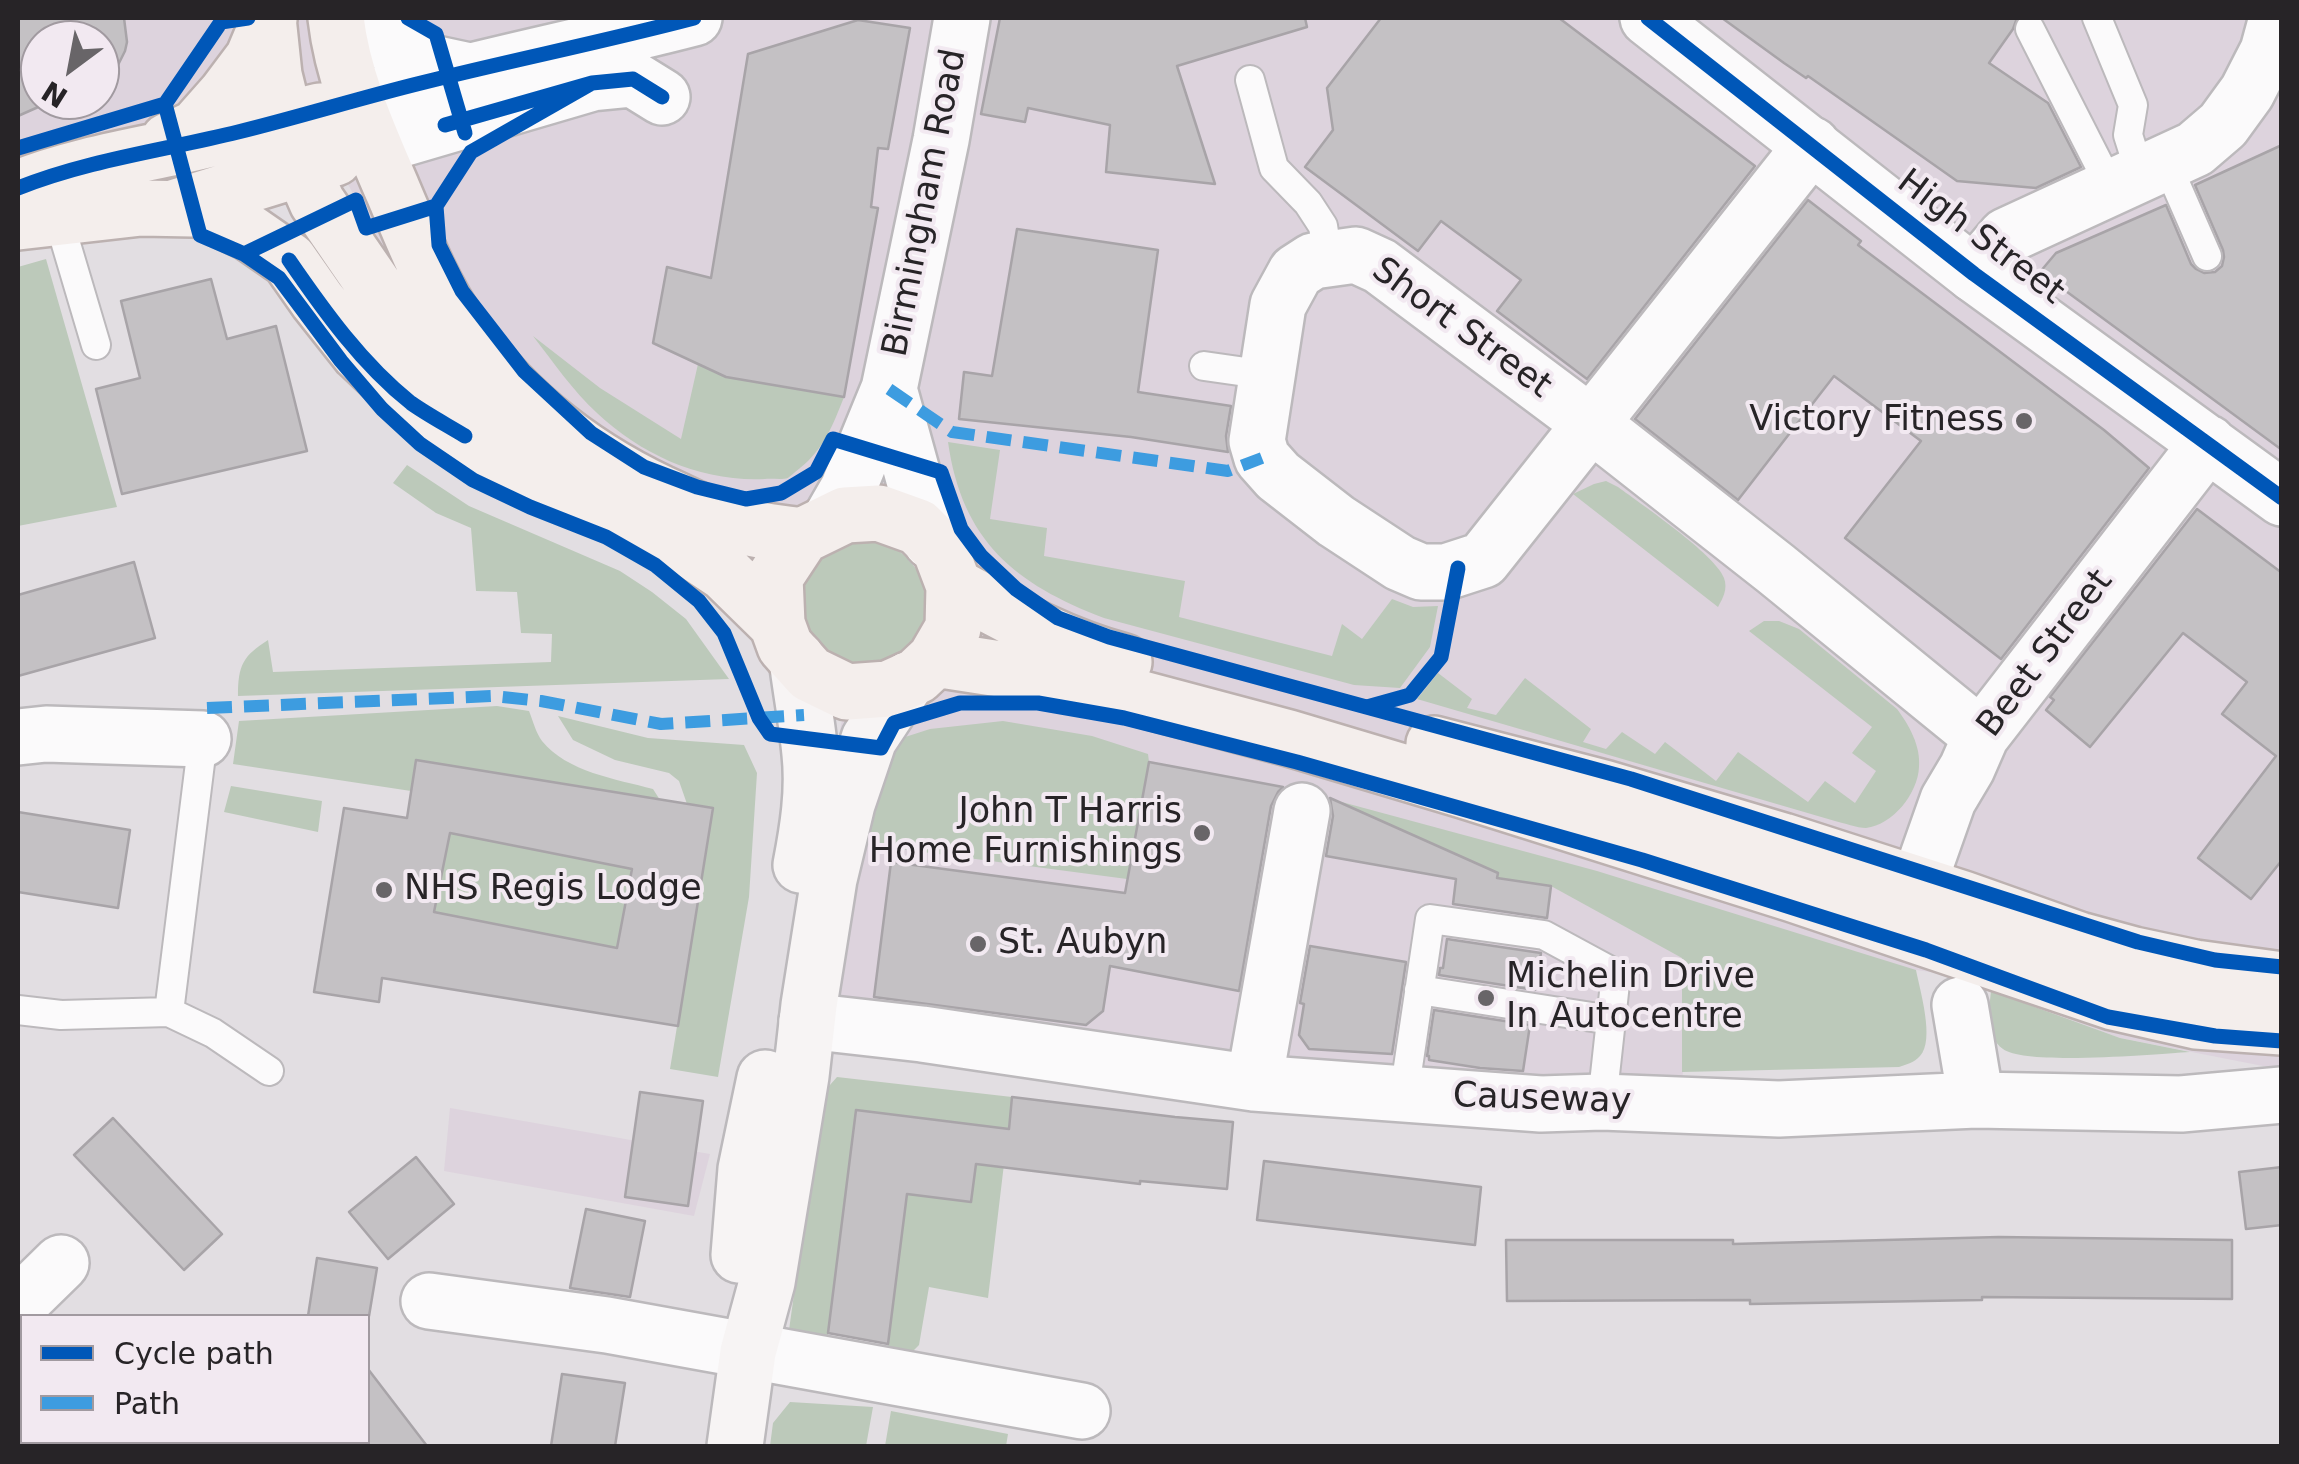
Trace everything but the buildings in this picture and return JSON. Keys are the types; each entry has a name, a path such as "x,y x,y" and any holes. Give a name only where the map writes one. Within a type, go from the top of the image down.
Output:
{"main road":[{"path":"336,18 338,37 365,124 426,269 461,328 524,403 576,446 622,475 710,516 749,528 816,529"},
{"path":"268,19 276,140 407,334 456,386 513,436 624,514"},
{"path":"268,19 253,58 196,128 142,152 36,180 31,209 202,210 250,233 289,260 358,353 412,403 499,458 554,487 624,514 726,573 787,641 810,674 847,692 888,689 922,670 1071,680 1289,738 1480,795 1793,894 2113,1002 2196,1020 2282,1027"},
{"path":"142,152 276,140 365,124"},
{"path":"170,209 276,140"},
{"path":"748,1352 737,1286 746,1169 762,1101 811,795 810,755 775,578 816,529 846,515 879,513 918,527 942,563 1056,640 1094,655 1604,788 1783,841 2134,956 2282,980"},
{"path":"735,1446 748,1352 767,1282 829,879 847,804 870,740 954,628 942,563"},
{"path":"762,1101 778,1074 789,1028 807,1021"}],"street":[{"path":"360,18 386,44 427,62 472,71"},
{"path":"365,124 472,71 694,18"},
{"name":"Birmingham Road","path":"816,529 848,489 889,389 962,18"},
{"name":"High Street","path":"1648,18 1974,274 2282,498"},
{"path":"365,124 444,125 592,83 633,79 662,97 642,31"},
{"path":"1974,274 2006,236 2196,149 2223,125 2276,42"},
{"path":"400,208 401,184 414,156 444,125"},
{"name":"Short Street","path":"1812,145 1590,422 1482,560 1446,572 1421,572 1400,564 1278,476 1262,458 1257,441 1278,305 1296,272 1313,261 1356,255 1380,266 1590,422 1982,736"},
{"name":"Birmingham Road","path":"889,389 942,563"},
{"name":"Beet Street","path":"1918,885 1948,800 1982,736 2208,443"},
{"path":"18,737 46,734 203,739"},
{"path":"1254,1083 1302,812"},
{"path":"1918,885 1924,912 2102,976 2113,1002"},
{"path":"1960,1006 1976,1100"},
{"name":"Causeway","path":"807,1021 1254,1083 1541,1104 1602,1102 1780,1108 1976,1100 2181,1104 2282,1094"},
{"path":"18,1305 61,1264"},
{"path":"429,1301 607,1325 1082,1412"}],"lane":[{"path":"2096,18 2133,105 2128,135 2139,174"},
{"path":"2030,30 2207,256"},
{"path":"1250,80 1274,168 1308,203 1323,226 1328,258"},
{"path":"31,209 96,345"},
{"path":"1204,366 1267,375"},
{"path":"170,1012 203,739"},
{"path":"1404,1094 1430,918 1544,935 1616,974 1602,1102"},
{"path":"1419,990 1610,1020"},
{"path":"18,1010 61,1014 170,1012 213,1033 269,1070"}],"shaded area":[{"path":"18,18 2281,18 2281,1066 2263,1066 2120,1038 1944,974 1916,970 1683,1072 1679,1105 788,1017 847,692 733,555 409,294 319,140 18,210"},
{"path":"450,1108 710,1154 694,1216 444,1171"}],"green space":[{"path":"46,259 117,507 18,526 18,267"},
{"path":"533,336 600,388 681,439 698,364 726,377 844,397 822,445 788,478 719,476 654,454 615,428 580,395"},
{"path":"948,442 1000,450 990,519 1047,528 1044,556 1185,581 1179,617 1332,656 1342,624 1362,639 1392,599 1413,607 1438,606 1430,647 1400,688 1354,685 1104,618 1072,605 1019,573 980,532 955,477"},
{"path":"407,465 469,506 620,571 652,592 686,619 729,679 238,696 244,662 268,640 273,672 551,662 552,634 521,633 517,592 476,591 471,528 436,513 393,483"},
{"path":"1606,481 1677,530 1718,568 1725,586 1718,607 1573,494"},
{"path":"863,540 887,545 908,558 921,579 926,603 921,627 908,648 887,661 863,666 839,661 818,648 805,627 800,603 805,579 818,558 839,545"},
{"path":"1764,621 1779,621 1799,629 1897,709 1906,722 1918,751 1918,777 1909,797 1886,821 1866,828 1850,825 1417,699 1438,673 1472,699 1467,708 1496,715 1525,678 1591,729 1583,742 1606,749 1622,732 1655,754 1665,742 1716,781 1738,752 1808,802 1825,781 1855,803 1876,771 1852,753 1872,727 1749,631"},
{"path":"497,706 529,711 542,741 565,760 593,773 653,789 660,800 417,760 411,791 233,764 239,721"},
{"path":"558,716 648,738 744,745 757,773 749,897 718,1077 670,1069 713,808 687,804 679,781 669,773 615,760 573,740"},
{"path":"1003,721 1092,736 1148,754 1127,879 862,844 885,754 899,739 930,729"},
{"path":"231,786 322,801 318,832 224,812"},
{"path":"1338,801 1597,871 1916,970 1925,1015 1924,1049 1915,1060 1899,1067 1682,1072 1682,958 1551,886 1480,875 1481,865"},
{"path":"450,833 632,869 617,948 434,912"},
{"path":"1991,991 2120,1038 2190,1052 2092,1058 2016,1054 2003,1049 1993,1037"},
{"path":"837,1077 1012,1097 988,1298 929,1287 919,1345 907,1357 886,1358 907,1194 971,1202 980,1126 856,1111 826,1351 795,1345 789,1330 822,1094"},
{"path":"790,1402 873,1407 866,1446 770,1446 773,1423"},
{"path":"891,1411 1008,1434 1006,1446 885,1446"}],"marked path":[{"path":"889,389 952,432 1228,471 1262,458"},
{"path":"207,708 493,696 661,724 804,715"}],"cycle path":[{"path":"18,148 165,104 221,22 248,18"},
{"path":"408,18 436,34 465,133"},
{"path":"18,188 99,163 694,18"},
{"path":"1648,18 1974,274 2282,498"},
{"path":"445,125 592,83 633,79 662,97"},
{"path":"592,83 471,152 436,206 439,245 462,291 524,371 591,433 644,467 697,487 746,499 781,493 816,472 833,439 941,472 961,529 981,556 1016,589 1058,618 1109,637 1631,779 2138,942 2215,960 2282,967"},
{"path":"165,104 200,235 244,254 279,278 341,361 382,409 420,444 473,480 606,537 655,565 699,601 724,633 759,718 770,734 881,748 894,723 960,703 1038,703 1124,718 1297,762 1642,860 1926,950 2108,1017 2215,1036 2282,1041"},
{"path":"244,254 356,200 366,228 436,206"},
{"path":"289,260 376,371 411,403 465,436"},
{"path":"1367,707 1410,695 1441,657 1458,568"}],"place":[{"name":"Victory Fitness","path":"2024,421"},
{"name":"John T Harris Home Furnishings","path":"1202,833"},
{"name":"NHS Regis Lodge","path":"384,890"},
{"name":"St. Aubyn","path":"978,944"},
{"name":"Michelin Drive In Autocentre","path":"1486,998"}]}
